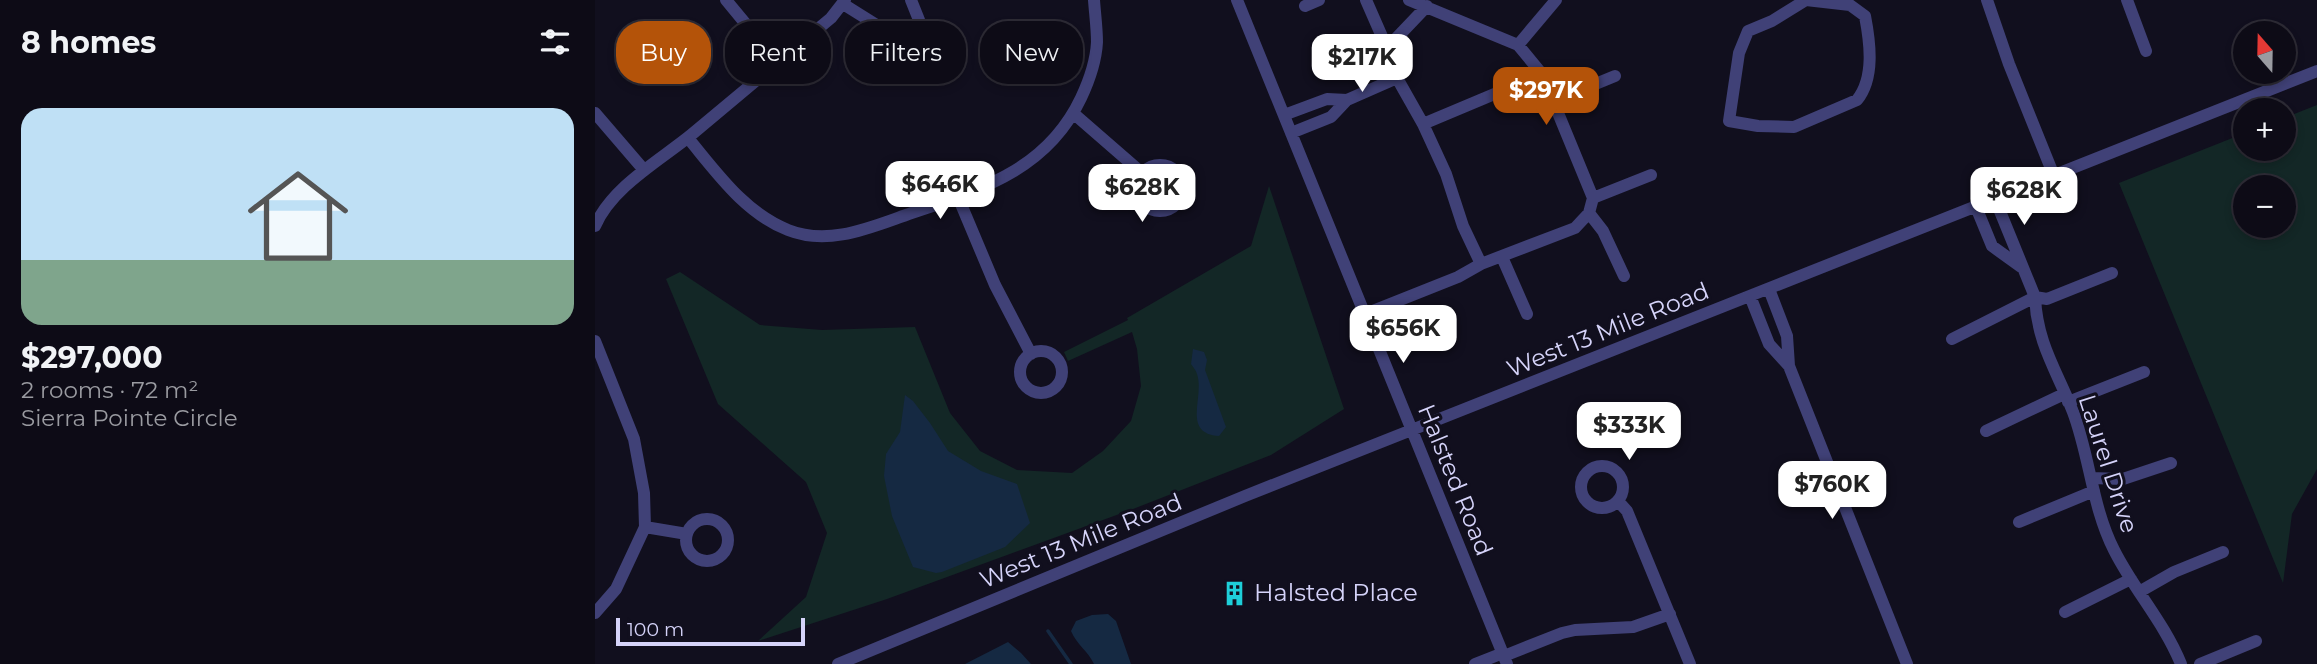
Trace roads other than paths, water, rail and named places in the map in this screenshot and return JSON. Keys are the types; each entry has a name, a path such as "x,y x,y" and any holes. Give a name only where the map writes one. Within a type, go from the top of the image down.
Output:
{"street":[{"path":"726,0 743,21"},
{"path":"827,21 844,2 891,34 908,33 919,20 911,0"},
{"path":"688,138 750,208 787,230 805,235 850,234 958,197 1014,173 1048,148 1073,114 1090,79 1097,44 1094,0"},
{"name":"Halsted Road","path":"1237,0 1504,658"},
{"path":"1305,6 1319,0"},
{"path":"1366,0 1397,78 1423,124 1446,174 1463,226 1481,264"},
{"path":"1365,314 1458,277 1481,264 1575,228 1589,213 1593,198 1542,74 1518,45 1434,5 1409,0"},
{"path":"1518,45 1556,0"},
{"path":"1806,0 1850,5 1865,16 1870,50 1862,93 1857,100 1794,127 1758,126 1730,121 1739,54 1748,32 1773,21 1806,0"},
{"path":"1987,0 2009,64 2054,176"},
{"path":"2127,0 2146,51"},
{"path":"1387,48 1434,5"},
{"name":"West 13 Mile Road","path":"838,664 1412,430 2317,71"},
{"path":"1423,124 1542,74"},
{"path":"1554,101 1615,76"},
{"path":"1291,132 1331,117 1347,100 1397,78"},
{"path":"595,226 600,214 644,170 688,138 753,84"},
{"path":"1285,115 1327,99 1347,100"},
{"path":"595,113 644,170"},
{"path":"1073,114 1142,173"},
{"path":"1593,198 1651,175"},
{"path":"958,197 995,285 1031,354"},
{"name":"Laurel Drive","path":"1995,199 2035,297 2035,313 2045,352 2066,398 2113,548 2160,622 2181,664"},
{"path":"1976,207 1992,246 2022,267"},
{"path":"1589,213 1603,231 1623,276"},
{"path":"1502,257 1527,314"},
{"path":"1952,339 2035,297 2047,299 2112,273"},
{"path":"1769,289 1787,336 1789,366 1907,664"},
{"path":"1750,296 1769,344 1789,366"},
{"path":"1765,334 1784,326"},
{"path":"595,341 634,439 644,493 645,527 617,589 595,613"},
{"path":"1986,431 2066,398 2144,372"},
{"path":"2019,522 2092,485 2123,479 2171,463"},
{"path":"1618,502 1627,511 1690,664"},
{"path":"645,527 687,534"},
{"path":"2139,592 2174,572 2223,552"},
{"path":"2065,612 2131,579"},
{"path":"1475,664 1504,658 1562,633 1633,627 1670,614"},
{"path":"2200,664 2256,641"}],"water":[{"path":"1193,349 1204,352 1207,360 1205,370 1226,427 1219,436 1207,433 1197,421 1199,383 1191,364"},
{"path":"905,395 930,423 948,451 981,471 1017,484 1030,523 1005,547 942,572 913,567 892,516 884,476 886,454 900,432"},
{"path":"1108,614 1116,621 1131,664 1094,664 1071,631 1076,621 1092,615"},
{"path":"1008,642 1031,664 965,664"}],"waterway":[{"path":"1048,631 1071,664"}],"place":[{"name":"Halsted Place","path":"1234,593"}]}
